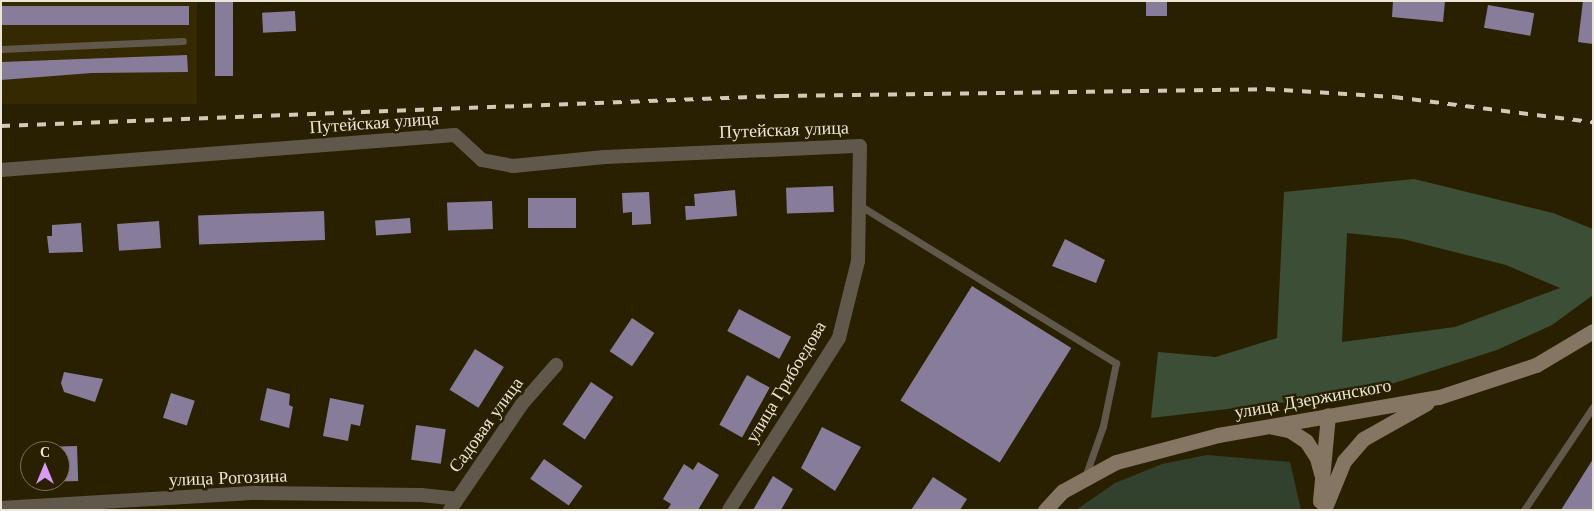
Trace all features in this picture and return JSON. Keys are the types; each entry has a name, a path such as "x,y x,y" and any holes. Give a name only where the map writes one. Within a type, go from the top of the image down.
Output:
{"main road":[{"name":"улица Дзержинского","path":"1045,510 1063,490 1116,462 1154,450 1267,426 1439,396 1536,365 1593,331"},
{"path":"1324,510 1344,461 1363,439 1439,396"},
{"path":"1320,510 1328,415"},
{"path":"1267,426 1289,430 1306,441 1317,458 1323,479"}],"street":[{"name":"Путейская улица","path":"1,170 455,135 482,160 512,166 606,157 860,146"},
{"name":"улица Грибоедова","path":"729,510 839,338 858,261 860,146"},
{"name":"Садовая улица","path":"454,504 522,404 556,365"},
{"name":"улица Рогозина","path":"1,508 258,494 421,495 454,504"}],"lane":[{"path":"1,49 183,41"},
{"path":"859,205 1116,363 1103,426 1085,478"},
{"path":"1524,510 1593,407"}],"shaded area":[{"path":"1,1 197,1 197,104 1,104"}],"green space":[{"path":"1414,179 1553,213 1593,229 1593,295 1552,325 1497,350 1363,393 1151,418 1158,352 1216,357 1277,338 1284,192","holes":["1347,233 1403,239 1506,265 1560,288 1455,327 1342,342"]},
{"path":"1207,455 1290,462 1301,510 1076,510 1115,483 1162,464"}],"building":[{"path":"215,1 233,1 233,76 215,76"},
{"path":"1146,1 1167,1 1167,16 1146,16"},
{"path":"1393,1 1445,1 1443,22 1392,17"},
{"path":"1583,1 1593,1 1593,44 1578,42"},
{"path":"1488,5 1534,13 1530,36 1484,28"},
{"path":"1,6 189,6 189,25 1,25"},
{"path":"295,11 296,31 263,33 262,13"},
{"path":"187,55 188,72 92,73 1,80 1,62"},
{"path":"833,186 834,212 787,214 786,188"},
{"path":"735,190 737,216 686,220 685,206 695,206 694,194"},
{"path":"649,192 651,224 632,225 632,212 623,213 622,193"},
{"path":"528,198 576,198 576,228 528,228"},
{"path":"492,201 493,229 448,231 447,203"},
{"path":"324,211 325,240 199,244 198,215"},
{"path":"410,218 411,233 376,235 375,220"},
{"path":"159,221 161,248 119,251 117,224"},
{"path":"81,223 83,252 49,253 47,236 52,236 52,225"},
{"path":"1065,239 1105,260 1096,283 1052,266"},
{"path":"972,286 1071,348 1000,462 900,400"},
{"path":"739,309 791,337 779,359 727,331"},
{"path":"632,318 654,333 632,366 610,351"},
{"path":"475,349 504,367 478,408 450,390"},
{"path":"64,372 103,379 95,402 64,392 61,383"},
{"path":"747,375 770,388 742,437 719,425"},
{"path":"591,382 613,397 585,439 562,424"},
{"path":"267,388 290,394 289,405 293,407 289,428 260,420"},
{"path":"171,393 195,401 187,425 163,418"},
{"path":"330,398 364,405 360,426 351,424 348,441 323,436"},
{"path":"416,425 446,429 441,464 411,460"},
{"path":"822,427 861,447 835,491 801,468"},
{"path":"70,446 77,446 78,481 70,481"},
{"path":"544,459 583,486 569,506 530,479"},
{"path":"1593,459 1593,510 1561,510"},
{"path":"698,462 719,475 698,510 667,510 671,504 663,499 684,464 693,470"},
{"path":"773,476 793,489 781,510 753,510"},
{"path":"933,477 967,499 960,510 911,510"}],"railway":[{"path":"1,126 780,96 1266,89 1394,97 1593,122"}]}
